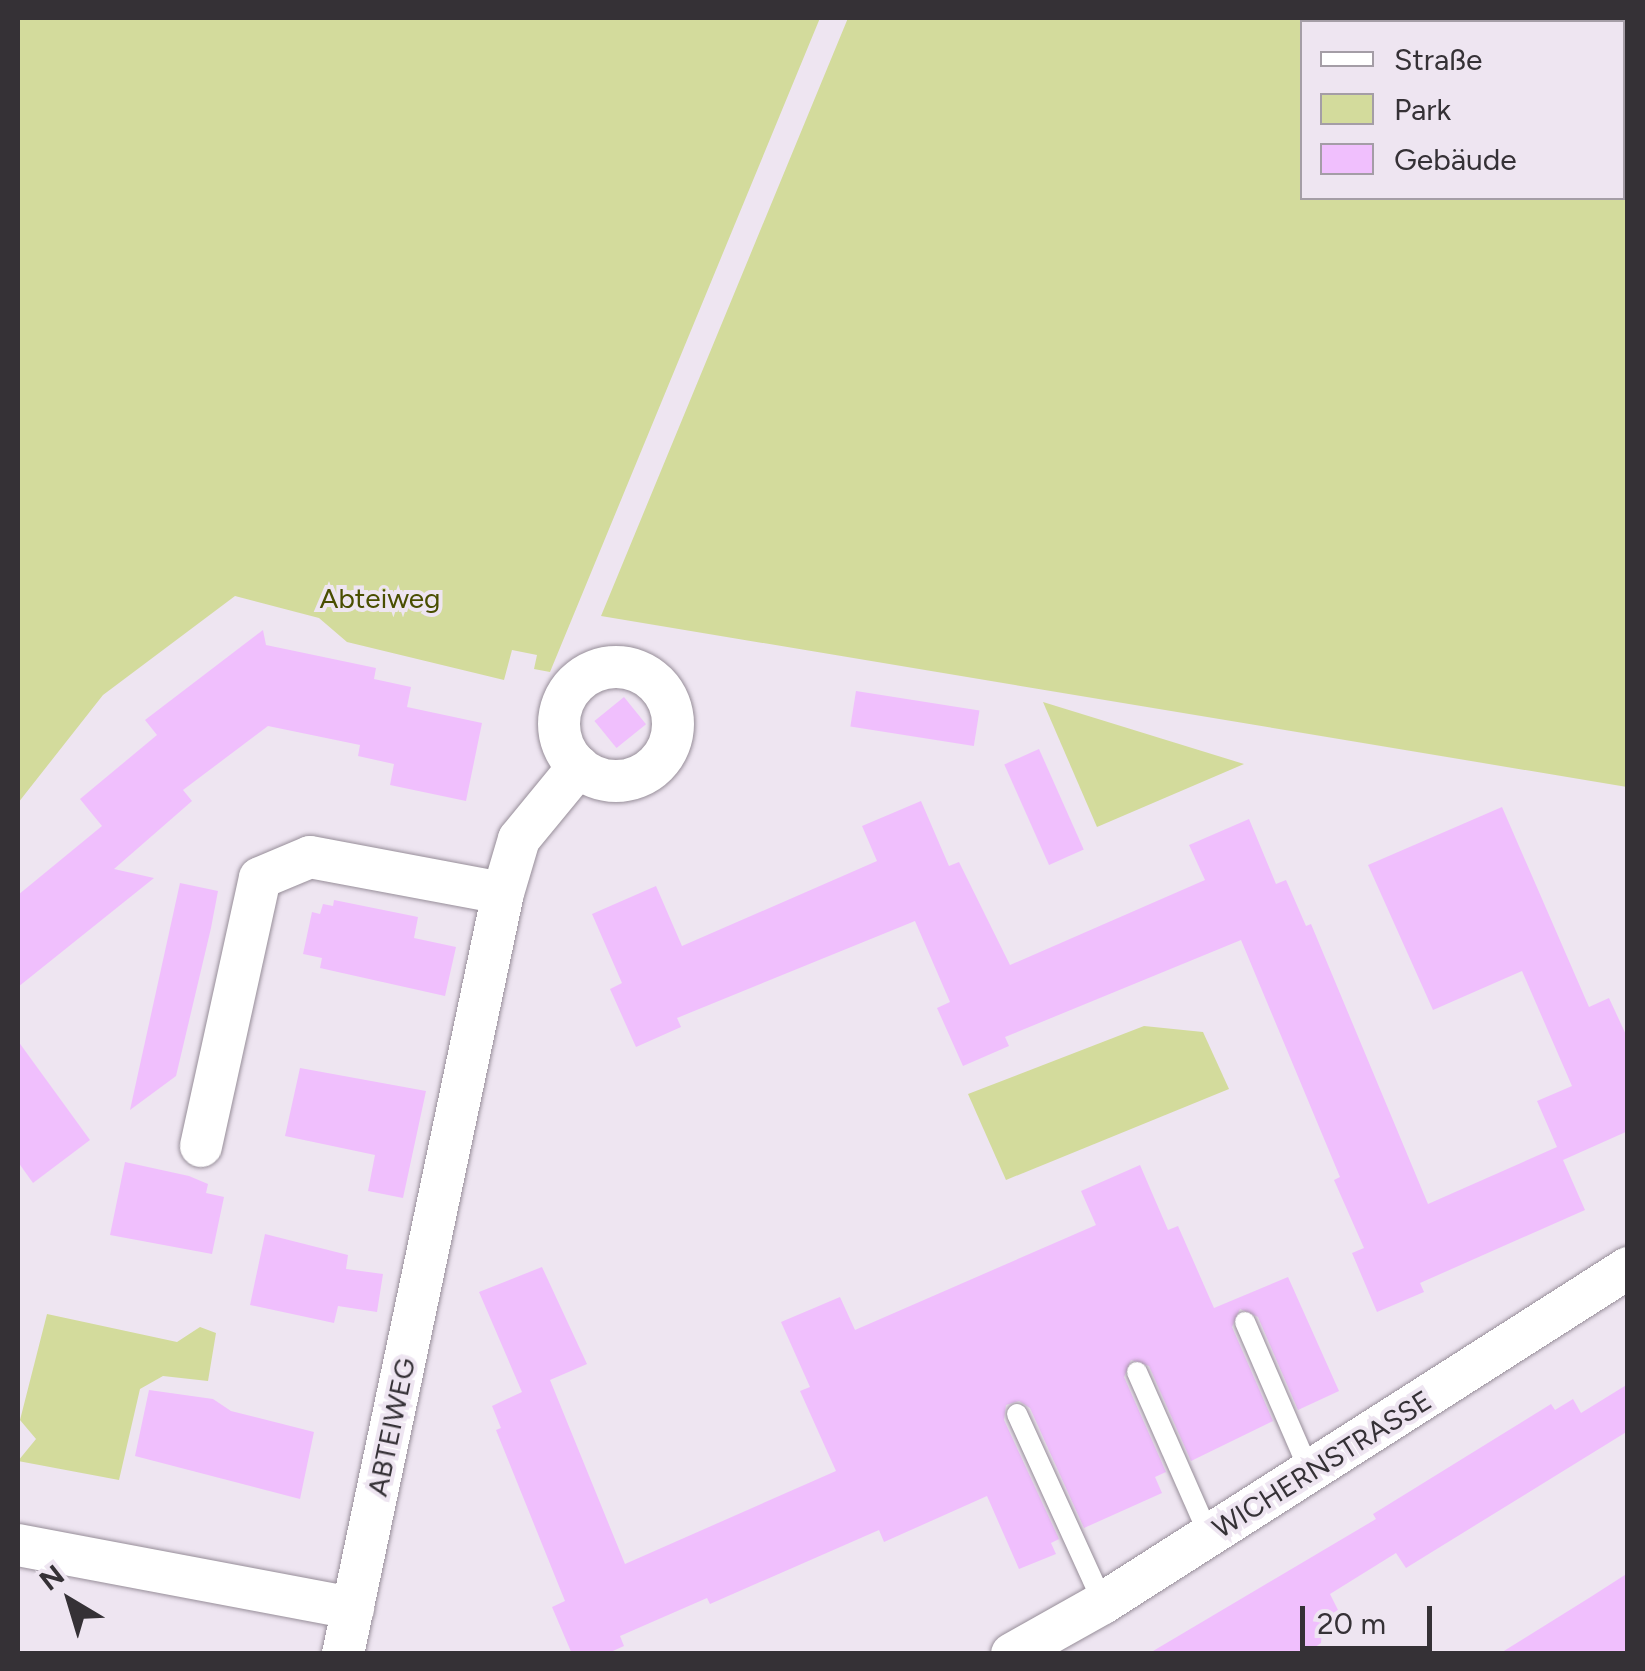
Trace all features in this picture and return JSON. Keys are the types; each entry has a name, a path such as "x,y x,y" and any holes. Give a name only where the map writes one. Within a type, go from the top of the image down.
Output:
{"street":[{"name":"ABTEIWEG","path":"344,1654 504,893 520,839 579,766"},
{"path":"200,1146 260,878 310,856 504,893"},
{"name":"WICHERNSTRASSE","path":"1012,1654 1103,1604 1628,1268"},
{"path":"18,1545 353,1608"}],"lane":[{"path":"1245,1322 1310,1472"},
{"path":"1137,1372 1209,1534"},
{"path":"1017,1414 1103,1604"}],"green space":[{"name":"Abteiweg","path":"18,18 820,18 550,672 534,669 537,655 512,650 504,680 347,642 319,618 235,596 103,695 18,803"},
{"path":"848,18 1627,18 1627,787 601,616"},
{"path":"1043,702 1244,764 1097,827"},
{"path":"1144,1026 1203,1032 1229,1089 1006,1180 968,1094"},
{"path":"47,1314 177,1342 200,1327 216,1333 208,1381 163,1376 140,1389 119,1480 18,1461 36,1439 20,1420"}],"building":[{"path":"263,630 266,645 376,668 374,679 411,687 407,707 482,723 466,801 390,785 394,764 358,756 360,745 268,726 183,790 192,801 114,869 154,878 18,987 18,895 102,826 80,799 157,735 145,720"},
{"path":"856,691 979,711 974,746 850,727"},
{"path":"624,697 646,724 616,748 594,721"},
{"path":"1039,749 1084,849 1049,865 1004,764"},
{"path":"921,801 949,866 959,862 1010,965 1205,880 1189,845 1249,819 1276,884 1286,880 1306,926 1311,924 1428,1204 1557,1147 1537,1101 1572,1086 1522,971 1433,1010 1368,865 1502,807 1589,1007 1609,998 1628,1039 1628,1131 1563,1160 1585,1210 1420,1283 1424,1292 1377,1312 1352,1253 1364,1248 1334,1180 1340,1177 1241,940 1005,1037 1009,1046 963,1066 937,1008 950,1002 915,921 677,1018 681,1027 636,1047 610,989 622,983 592,914 656,886 682,946 877,861 862,826"},
{"path":"180,883 218,891 211,928 176,1076 130,1110"},
{"path":"334,900 418,917 414,938 456,947 445,996 320,968 322,958 303,954 312,912 320,914 323,904 333,906"},
{"path":"18,1041 90,1140 33,1183 18,1162"},
{"path":"300,1068 426,1091 403,1198 368,1191 375,1155 285,1136"},
{"path":"125,1162 189,1176 208,1184 206,1193 224,1197 212,1254 110,1235"},
{"path":"1140,1165 1168,1230 1178,1226 1214,1308 1288,1277 1339,1391 1298,1410 1258,1317 1240,1309 1232,1327 1273,1421 1191,1461 1149,1366 1131,1360 1124,1377 1166,1472 1155,1477 1162,1493 1084,1528 1030,1408 1019,1401 1006,1405 1004,1420 1059,1539 1051,1543 1056,1554 1019,1569 987,1496 884,1542 879,1530 710,1604 707,1598 620,1636 624,1646 606,1654 572,1654 552,1607 565,1601 496,1430 501,1428 492,1406 522,1392 479,1292 542,1267 587,1364 550,1380 625,1564 836,1471 800,1391 810,1387 781,1322 840,1297 855,1330 1096,1225 1081,1191"},
{"path":"265,1234 348,1255 346,1269 383,1274 377,1312 338,1306 334,1323 250,1305"},
{"path":"1628,1384 1628,1431 1406,1568 1396,1553 1330,1594 1338,1610 1323,1619 1321,1643 1305,1654 1148,1654 1376,1519 1373,1514 1551,1404 1555,1410 1573,1399 1581,1413"},
{"path":"149,1390 213,1399 231,1411 314,1432 300,1499 135,1456"},
{"path":"1628,1573 1628,1654 1499,1654 1589,1598"}]}
